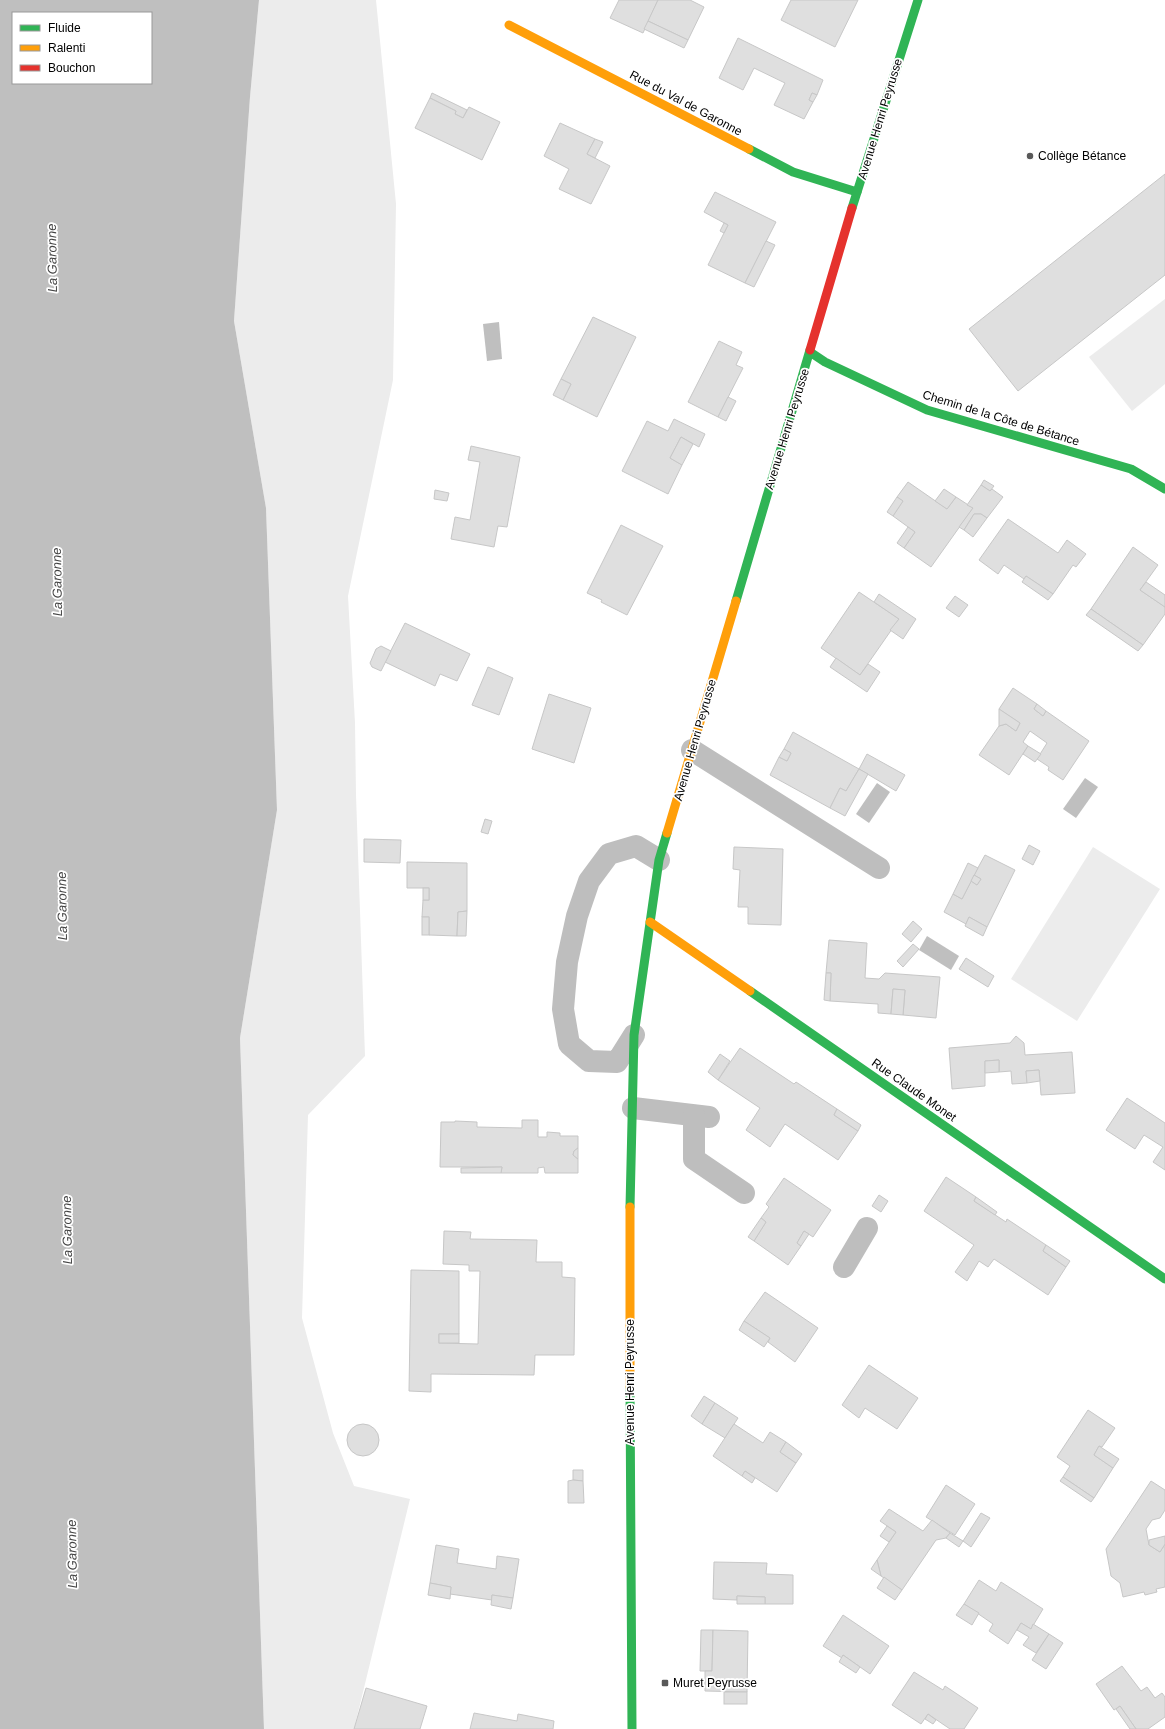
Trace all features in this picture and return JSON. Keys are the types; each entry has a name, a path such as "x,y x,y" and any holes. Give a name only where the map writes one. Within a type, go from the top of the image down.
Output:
{"street":[{"name":"Avenue Henri Peyrusse","path":"635,1728 629,1246 634,1035 659,860 857,192 918,0"},
{"name":"Rue du Val de Garonne","path":"509,25 793,172 857,192"},
{"name":"Chemin de la Côte de Bétance","path":"810,352 825,362 927,410 1132,469 1165,489"},
{"path":"692,750 879,868"},
{"name":"Avenue Henri Peyrusse","path":"634,1035 617,1062 589,1061 569,1044 563,1009 568,962 577,916 589,881 609,854 636,846 659,860"},
{"name":"Rue Claude Monet","path":"650,922 1165,1278"},
{"path":"632,1108 701,1116 694,1159 744,1193"},
{"path":"844,1267 867,1228"}],"shaded area":[{"path":"259,0 376,0 396,204 393,380 348,596 355,723 365,1056 308,1115 302,1318 333,1433 354,1486 410,1499 354,1729 264,1729 240,1038 277,810 266,508 234,321 250,97"},
{"path":"1165,299 1165,384 1132,411 1089,357"},
{"path":"1093,847 1160,889 1077,1021 1011,979"}],"water":[{"name":"La Garonne","path":"0,0 259,0 250,97 234,321 266,508 277,810 240,1038 264,1729 0,1729"},
{"path":"499,322 502,359 487,361 483,324"},
{"path":"1085,778 1098,787 1076,818 1063,809"},
{"path":"877,783 890,792 869,823 856,814"},
{"path":"927,936 959,956 951,970 919,950"}],"building":[{"path":"619,0 658,0 643,33 610,18"},
{"path":"658,0 690,0 704,7 688,40 648,21"},
{"path":"791,0 858,0 835,47 781,20"},
{"path":"648,21 688,40 684,48 644,29"},
{"path":"738,38 823,80 817,95 812,93 809,100 813,102 804,119 774,105 785,83 754,68 743,90 719,78"},
{"path":"432,93 467,110 463,118 455,114 456,111 430,98"},
{"path":"812,93 817,95 813,102 809,100"},
{"path":"430,98 456,111 455,114 463,118 469,107 500,122 482,160 415,128"},
{"path":"560,123 595,139 587,154 610,166 591,204 559,189 569,169 544,156"},
{"path":"595,139 603,142 595,158 587,154"},
{"path":"1165,174 1165,275 1018,391 969,329"},
{"path":"715,192 776,222 745,283 708,265 728,225 704,212"},
{"path":"724,223 728,225 724,233 720,231"},
{"path":"766,241 775,245 754,287 745,283"},
{"path":"593,317 636,337 597,417 563,400 571,384 561,379"},
{"path":"719,341 742,352 736,365 743,368 718,417 688,402"},
{"path":"561,379 571,384 563,400 553,395"},
{"path":"728,397 736,401 726,421 718,417"},
{"path":"674,419 705,434 699,447 681,437 670,458 682,465 668,494 622,471 647,421 668,431"},
{"path":"681,437 693,444 682,465 670,458"},
{"path":"471,446 520,457 507,527 498,526 494,547 451,539 455,517 470,520 480,462 468,460"},
{"path":"984,480 994,486 990,491 981,485"},
{"path":"908,482 947,509 956,497 973,508 931,567 904,548 915,532 893,516 903,501 897,497"},
{"path":"981,485 990,491 992,489 1003,497 987,518 981,514 974,514 964,530 959,527 973,508 967,505"},
{"path":"944,489 956,497 947,509 935,501"},
{"path":"435,490 449,493 447,501 434,499"},
{"path":"897,497 903,501 893,516 887,512"},
{"path":"974,514 981,514 987,518 973,537 964,530"},
{"path":"1008,519 1058,553 1067,540 1086,554 1076,567 1073,565 1053,594 1026,576 1024,579 1004,565 998,574 979,560"},
{"path":"621,525 663,546 627,615 587,593"},
{"path":"908,527 915,532 904,548 897,543"},
{"path":"1133,547 1158,565 1140,590 1165,607 1165,614 1143,645 1091,609"},
{"path":"1026,576 1053,594 1048,600 1022,582"},
{"path":"1146,582 1165,595 1165,607 1140,590"},
{"path":"859,592 899,619 860,675 821,648"},
{"path":"879,594 916,619 903,639 890,630 899,619 874,602"},
{"path":"955,596 968,605 959,617 946,608"},
{"path":"1091,609 1143,645 1138,651 1086,615"},
{"path":"405,623 470,654 457,681 440,674 435,686 385,662"},
{"path":"381,646 391,651 381,671 372,667 370,663 376,649"},
{"path":"836,658 860,675 868,664 880,672 867,692 830,667"},
{"path":"488,667 513,678 499,715 472,705"},
{"path":"1013,688 1037,704 1034,709 1043,716 1046,711 1089,741 1063,780 1048,770 1049,767 1037,759 1047,743 1030,731 1023,742 1028,746 1009,775 979,755 999,726 1006,724 1016,731 1020,723 999,709"},
{"path":"549,694 591,708 574,763 532,749"},
{"path":"1037,704 1046,711 1043,716 1034,709"},
{"path":"999,709 1020,723 1016,731 1006,724 999,726"},
{"path":"793,732 859,769 846,791 840,788 830,808 770,775 779,757 787,761 791,753 784,749"},
{"path":"1028,746 1041,754 1035,762 1023,754"},
{"path":"784,749 791,753 787,761 779,757"},
{"path":"867,754 905,775 896,791 859,769"},
{"path":"859,769 868,774 845,816 830,808 840,788 846,791"},
{"path":"485,819 492,821 488,834 481,832"},
{"path":"364,839 401,840 400,863 364,862"},
{"path":"1029,845 1040,851 1033,865 1022,859"},
{"path":"734,847 783,849 781,925 748,924 748,907 738,907 740,870 733,869"},
{"path":"985,855 1015,870 987,927 969,917 966,924 944,912 953,894 962,899 971,881 977,885 981,879 974,875"},
{"path":"407,862 467,863 467,911 458,912 457,936 429,935 429,917 422,917 423,900 429,900 429,888 407,888"},
{"path":"968,863 978,868 962,899 953,894"},
{"path":"974,875 981,879 977,885 971,881"},
{"path":"423,888 429,888 429,900 423,900"},
{"path":"467,911 466,936 457,936 458,912"},
{"path":"422,917 429,917 429,935 422,935"},
{"path":"969,917 987,927 983,936 965,926"},
{"path":"913,921 922,929 911,942 902,934"},
{"path":"829,940 867,943 865,978 879,979 885,973 940,977 936,1018 903,1015 905,990 893,989 891,1014 878,1013 878,1004 830,1001 831,973 826,973"},
{"path":"913,944 919,949 903,967 897,961"},
{"path":"966,958 994,976 988,987 959,969"},
{"path":"826,973 831,973 830,1001 824,1000"},
{"path":"893,989 905,990 903,1015 891,1014"},
{"path":"1016,1036 1024,1043 1025,1055 1072,1052 1075,1093 1041,1095 1039,1070 1026,1071 1027,1083 1012,1084 1011,1071 999,1072 999,1060 985,1061 985,1086 952,1089 949,1048 1010,1043"},
{"path":"740,1048 794,1084 796,1082 837,1109 834,1115 858,1131 838,1160 785,1124 770,1147 746,1130 760,1108 718,1080"},
{"path":"720,1054 730,1061 718,1080 708,1072"},
{"path":"999,1060 999,1072 985,1073 985,1061"},
{"path":"1039,1070 1040,1081 1027,1083 1026,1071"},
{"path":"1127,1098 1165,1123 1165,1170 1153,1162 1163,1147 1144,1135 1135,1149 1106,1130"},
{"path":"837,1109 861,1125 858,1131 834,1115"},
{"path":"522,1120 538,1120 538,1137 547,1137 547,1132 560,1133 560,1136 578,1136 578,1148 574,1151 573,1155 578,1159 578,1173 545,1173 544,1167 538,1168 538,1173 501,1173 502,1167 440,1167 441,1122 477,1122 477,1127 522,1128"},
{"path":"578,1148 578,1159 573,1155 574,1151"},
{"path":"502,1167 501,1173 461,1173 461,1168"},
{"path":"946,1177 976,1197 974,1201 1006,1222 1007,1219 1046,1245 1043,1251 1066,1267 1048,1295 994,1259 988,1267 979,1261 967,1281 955,1272 974,1245 924,1211"},
{"path":"784,1178 831,1210 813,1237 804,1231 797,1243 801,1246 788,1265 754,1241 766,1222 761,1218 769,1207 766,1204"},
{"path":"879,1195 888,1201 881,1212 872,1206"},
{"path":"976,1197 997,1212 995,1215 974,1201"},
{"path":"761,1218 766,1222 754,1241 748,1237"},
{"path":"444,1231 471,1232 470,1239 537,1240 536,1262 562,1262 562,1277 575,1278 574,1355 535,1355 534,1375 431,1374 431,1392 409,1391 411,1270 459,1271 459,1334 439,1334 439,1343 478,1344 480,1271 469,1271 469,1265 443,1264"},
{"path":"804,1231 809,1234 801,1246 797,1243"},
{"path":"1046,1245 1070,1261 1066,1267 1043,1251"},
{"path":"765,1292 818,1328 795,1362 768,1342 770,1338 744,1321"},
{"path":"744,1321 770,1338 764,1347 739,1330"},
{"path":"439,1334 459,1334 459,1343 439,1343"},
{"path":"869,1365 918,1398 897,1429 865,1408 859,1418 842,1405"},
{"path":"704,1396 715,1403 702,1424 691,1416"},
{"path":"715,1403 738,1418 725,1438 702,1424"},
{"path":"1088,1410 1115,1428 1102,1447 1099,1446 1094,1455 1113,1468 1094,1498 1063,1477 1070,1466 1057,1457"},
{"path":"360,1424 366,1424 376,1431 379,1440 378,1446 372,1453 366,1456 360,1456 350,1449 347,1443 347,1437 354,1427"},
{"path":"734,1424 763,1443 770,1432 786,1442 780,1452 796,1463 777,1492 745,1471 742,1476 713,1456"},
{"path":"786,1442 802,1454 796,1463 780,1452"},
{"path":"1099,1446 1119,1459 1113,1468 1094,1455"},
{"path":"573,1470 583,1470 583,1481 573,1480"},
{"path":"745,1471 755,1478 752,1483 742,1476"},
{"path":"1063,1477 1094,1498 1091,1502 1060,1481"},
{"path":"568,1481 583,1481 584,1503 568,1503"},
{"path":"1151,1481 1165,1490 1165,1510 1160,1518 1152,1520 1146,1529 1149,1545 1160,1552 1165,1544 1165,1587 1156,1589 1157,1592 1145,1595 1144,1592 1123,1597 1120,1583 1111,1576 1106,1549"},
{"path":"946,1485 975,1504 955,1535 926,1517"},
{"path":"889,1509 923,1531 932,1520 950,1533 946,1538 936,1540 902,1590 881,1576 877,1560 896,1532 880,1521"},
{"path":"981,1513 990,1518 971,1547 963,1541"},
{"path":"887,1526 896,1532 889,1542 880,1536"},
{"path":"950,1533 963,1541 959,1547 946,1538"},
{"path":"1165,1536 1165,1544 1160,1552 1149,1545 1149,1540"},
{"path":"436,1545 459,1549 457,1563 496,1569 497,1556 519,1559 513,1598 492,1595 492,1600 450,1594 451,1587 430,1583"},
{"path":"877,1560 881,1576 871,1569"},
{"path":"714,1562 767,1563 766,1574 793,1575 793,1604 765,1604 765,1597 737,1596 737,1600 713,1599"},
{"path":"884,1577 902,1590 895,1600 877,1588"},
{"path":"979,1580 996,1591 1001,1582 1043,1609 1031,1629 1021,1623 1008,1644 989,1631 993,1624 964,1604"},
{"path":"430,1583 451,1587 450,1599 428,1595"},
{"path":"492,1595 513,1598 511,1609 491,1605"},
{"path":"737,1596 765,1597 765,1604 737,1604"},
{"path":"964,1604 979,1613 972,1625 956,1615"},
{"path":"843,1615 889,1646 870,1674 843,1655 842,1658 823,1646"},
{"path":"1021,1623 1031,1629 1033,1624 1049,1634 1036,1653 1023,1645 1029,1637 1017,1630"},
{"path":"701,1630 713,1630 712,1671 700,1671"},
{"path":"713,1630 748,1631 747,1692 705,1691 705,1671 712,1671"},
{"path":"1049,1634 1063,1643 1046,1669 1032,1660"},
{"path":"843,1655 860,1667 856,1673 839,1662"},
{"path":"1122,1666 1141,1691 1147,1687 1155,1698 1162,1693 1165,1697 1165,1717 1148,1729 1136,1729 1120,1706 1114,1710 1096,1684"},
{"path":"914,1672 943,1690 945,1686 978,1708 964,1729 950,1729 928,1714 921,1724 892,1705"},
{"path":"366,1688 427,1706 420,1729 354,1729"},
{"path":"724,1692 747,1692 747,1704 724,1704"},
{"path":"1120,1706 1136,1729 1130,1729 1116,1709"},
{"path":"474,1713 517,1721 518,1714 554,1721 553,1729 470,1729"},
{"path":"928,1714 936,1720 933,1724 925,1719"}],"traffic: fast":[{"path":"852,208 918,0"},
{"path":"749,149 793,172 857,192"},
{"path":"736,601 810,350"},
{"path":"810,352 825,362 927,410 1131,469 1165,489"},
{"path":"630,1207 634,1035 659,860 667,833"},
{"path":"750,991 1165,1279"},
{"path":"630,1388 632,1729"}],"traffic: slow":[{"path":"509,25 749,149"},
{"path":"667,833 736,601"},
{"path":"650,922 750,991"},
{"path":"630,1207 630,1388"}],"traffic: jam":[{"path":"810,350 852,208"}],"place":[{"name":"Collège Bétance","path":"1030,156"},
{"name":"Muret Peyrusse","path":"665,1683"}]}
